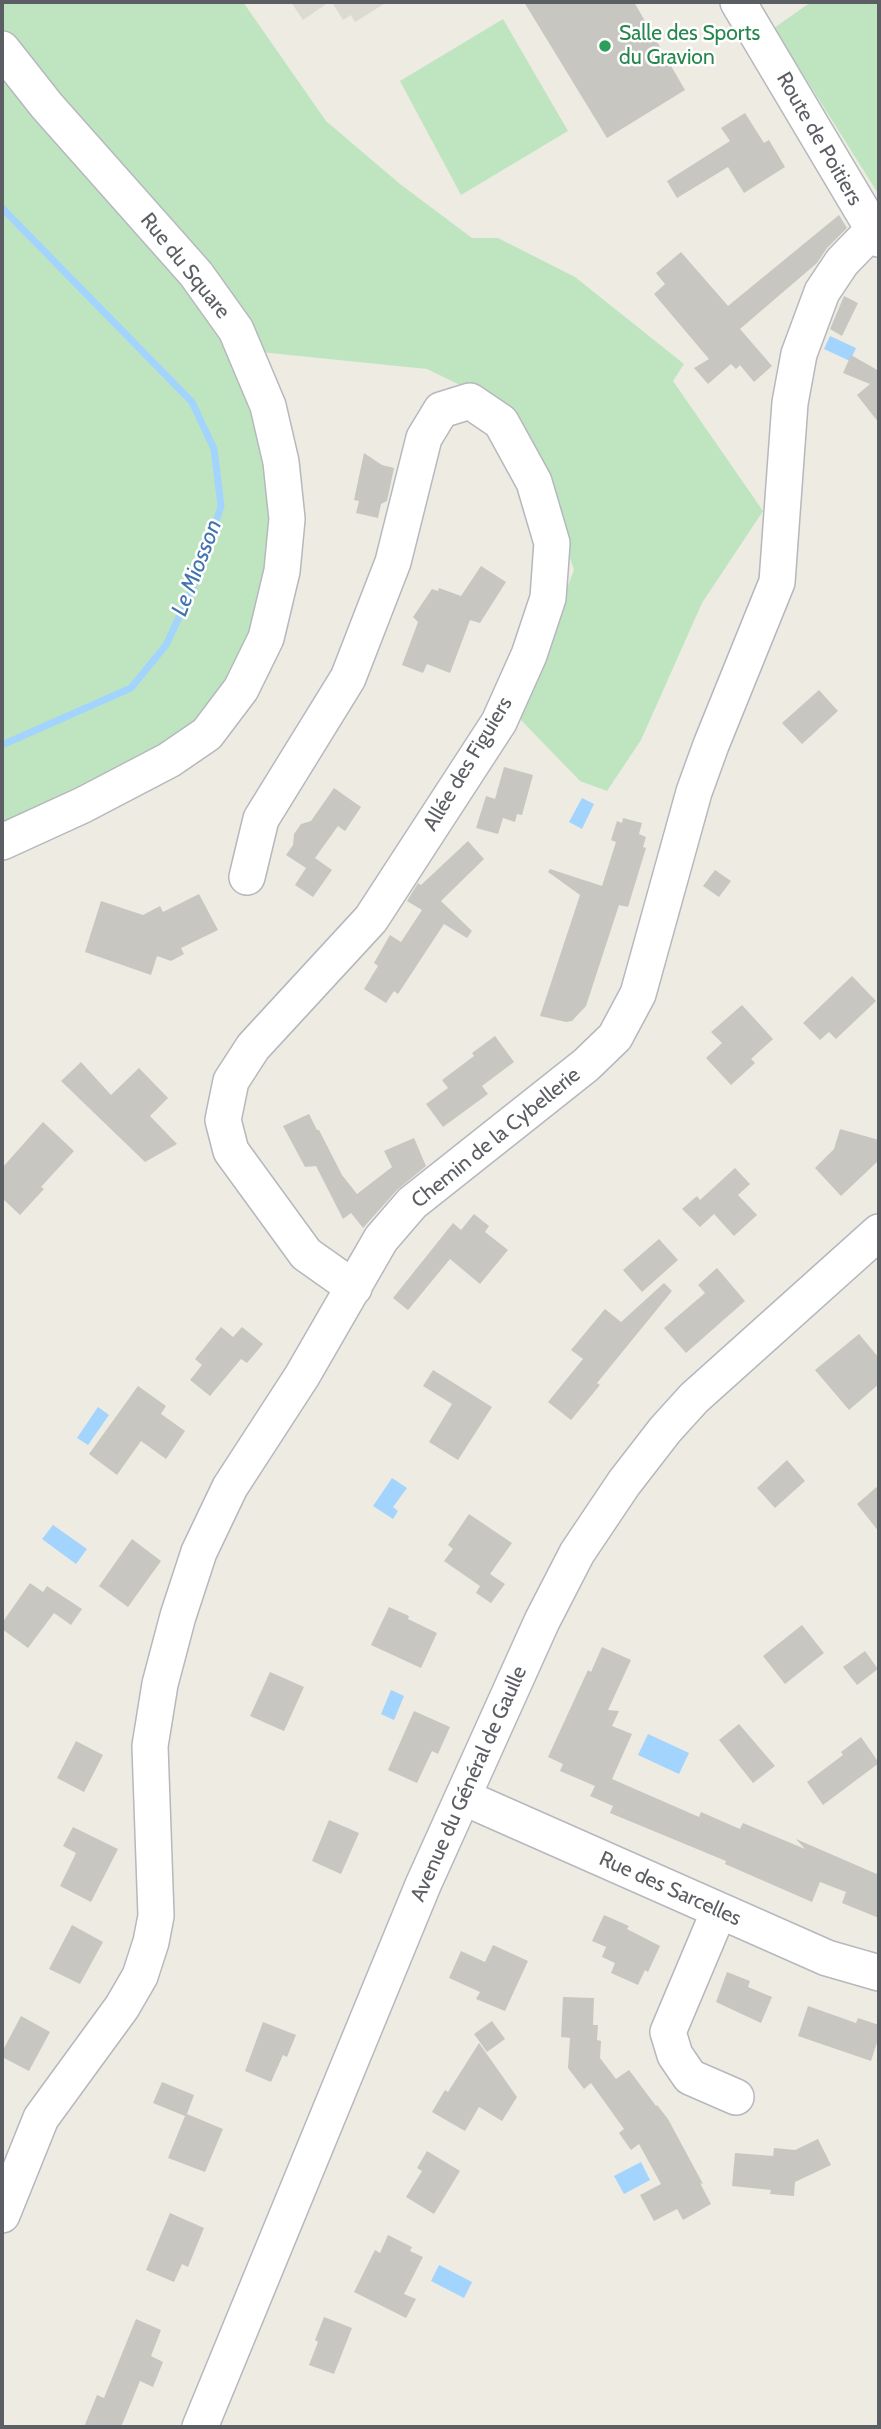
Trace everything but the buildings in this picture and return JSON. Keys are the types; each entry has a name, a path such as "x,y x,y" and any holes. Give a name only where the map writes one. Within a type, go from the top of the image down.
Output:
{"street":[{"name":"Route de Poitiers","path":"738,2 876,235"},
{"name":"Rue du Square","path":"2,50 47,106 196,274 236,330 268,406 281,462 287,519 282,571 266,638 241,689 206,734 169,760 83,805 2,842"},
{"name":"Chemin de la Cybellerie","path":"2,2215 41,2118 121,2007 140,1976 151,1941 156,1916 150,1746 163,1673 178,1616 199,1552 230,1487 302,1376 382,1239 412,1203 586,1065 615,1037 638,993 694,792 710,745 777,582 790,403 799,354 822,292 842,262 876,235"},
{"name":"Allée des Figuiers","path":"247,877 261,819 348,678 393,562 424,438 442,410 470,401 501,422 534,482 552,543 548,598 529,655 499,722 371,919 253,1047 231,1081 223,1120 231,1152 306,1254 354,1288"},
{"name":"Avenue du Général de Gaulle","path":"200,2427 417,1898 542,1621 577,1553 624,1483 694,1398 879,1232"},
{"name":"Rue des Sarcelles","path":"463,1797 827,1958 879,1973"},
{"path":"719,1911 668,2032 675,2055 690,2077 736,2097"}],"shaded area":[{"path":"291,2 329,2 303,20"},
{"path":"332,2 387,2 355,22 351,15 343,20"}],"green space":[{"path":"2,2 243,2 326,121 400,184 472,238 498,238 575,277 684,364 673,381 763,511 702,603 641,740 607,791 580,781 518,717 574,570 534,447 489,399 427,369 260,352 296,578 271,672 219,740 2,851"},
{"path":"811,2 879,2 879,195 774,28"},
{"path":"503,19 568,131 461,195 400,81"}],"water":[{"path":"830,336 856,348 850,361 824,349"},
{"path":"582,798 594,804 582,829 569,822"},
{"path":"98,1407 109,1415 88,1445 77,1438"},
{"path":"392,1478 407,1488 393,1507 398,1511 393,1519 373,1506"},
{"path":"53,1525 87,1549 76,1564 42,1539"},
{"path":"391,1690 404,1696 394,1720 381,1714"},
{"path":"648,1734 689,1753 679,1774 638,1755"},
{"path":"641,2162 650,2180 624,2194 614,2176"},
{"path":"439,2265 472,2282 464,2298 431,2281"}],"waterway":[{"name":"Le Miosson","path":"2,208 192,402 214,449 221,506 201,570 166,645 131,688 2,745"}],"place":[{"name":"Salle des Sports du Gravion","path":"605,46"}]}
